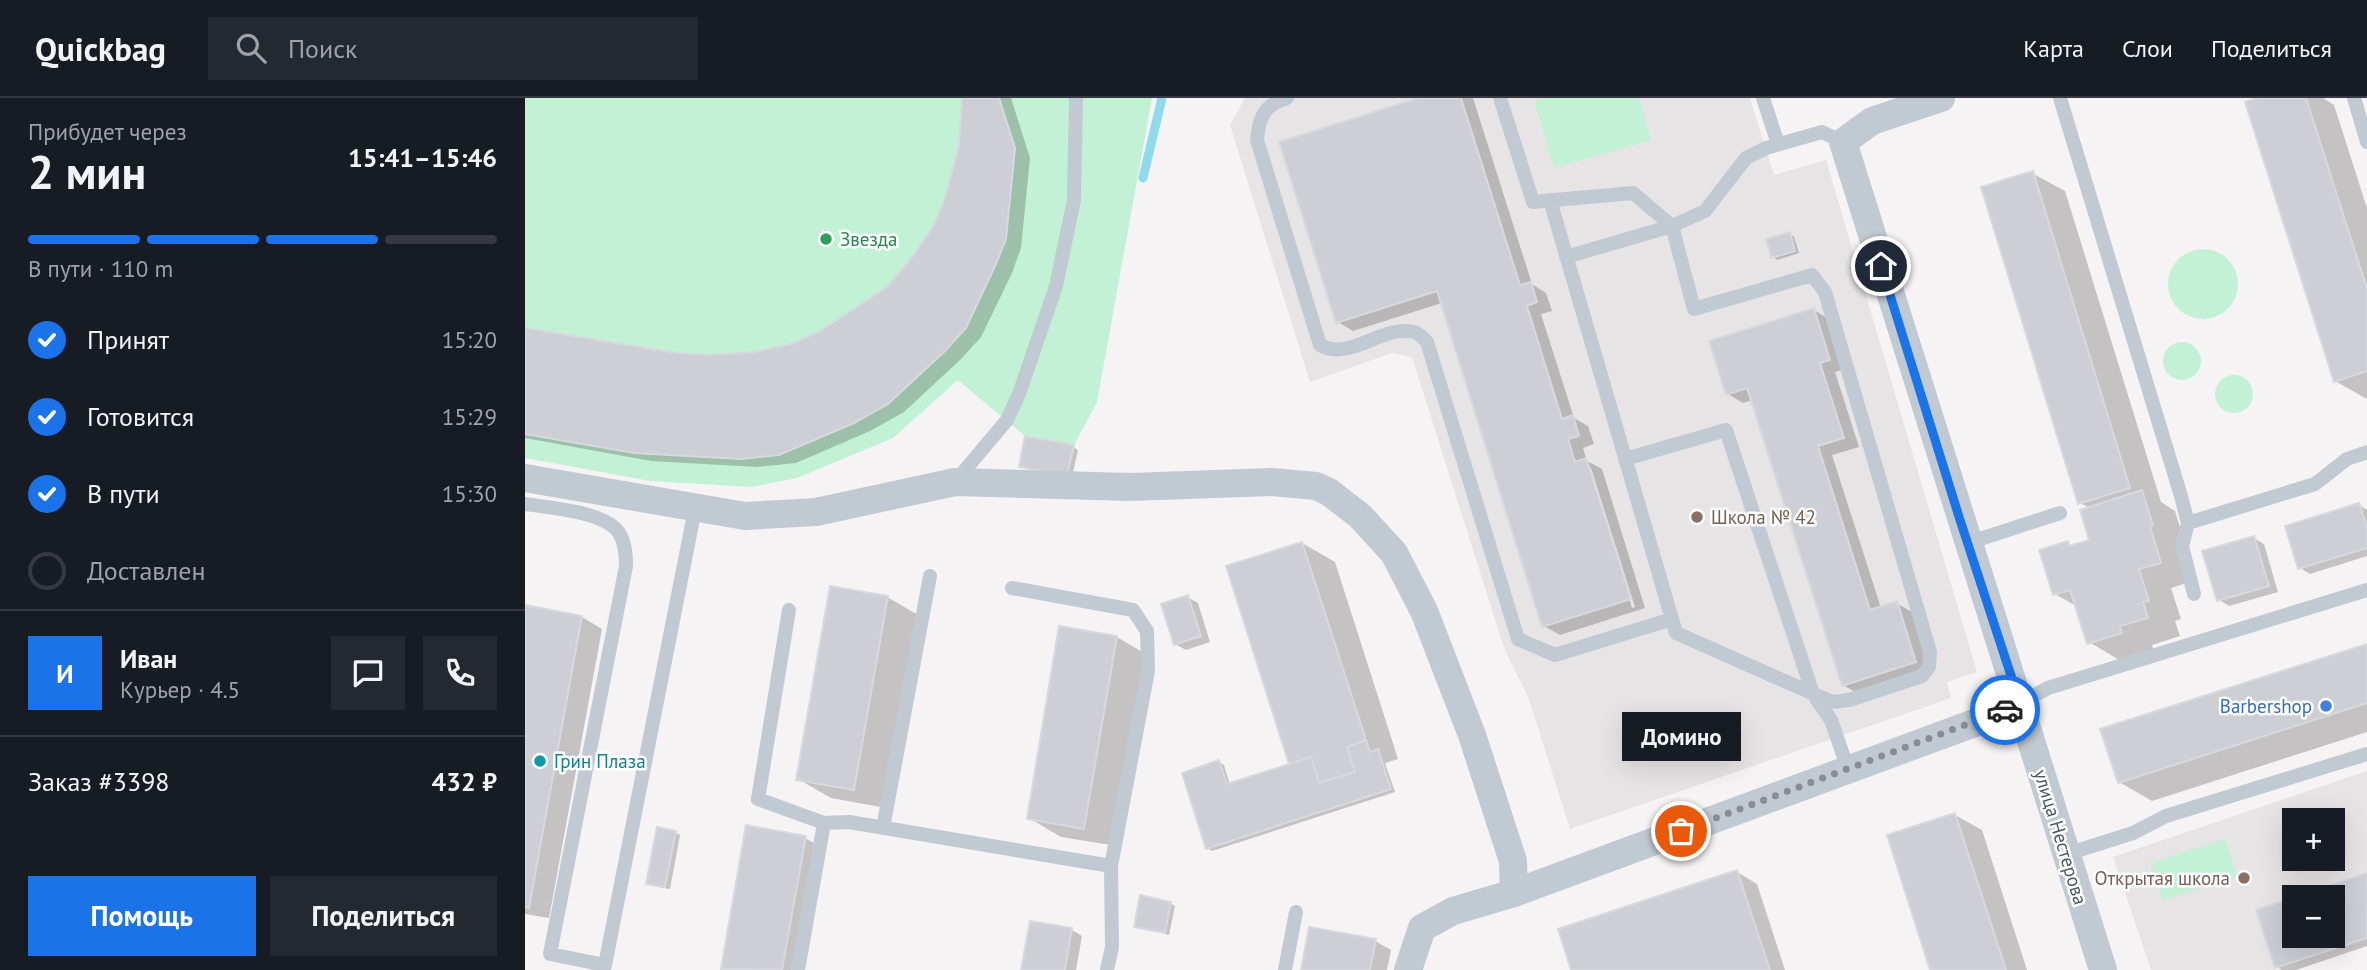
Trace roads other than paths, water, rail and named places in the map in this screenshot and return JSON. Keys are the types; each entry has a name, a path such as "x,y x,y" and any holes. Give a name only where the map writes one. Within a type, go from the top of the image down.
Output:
{"street":[{"path":"1843,142 1872,121 1941,98"},
{"name":"улица Нестерова","path":"1843,142 2103,970"},
{"path":"525,478 745,516 816,512 955,482 1130,487 1272,481 1304,484 1329,492 1360,516 1394,553 1424,611 1472,735 1513,861 1514,894"},
{"path":"1408,970 1422,928 1453,911 1514,894 1999,714 2020,703"}],"lane":[{"path":"955,482 1007,420 1019,394 1056,286 1074,201 1076,98"},
{"path":"1287,98 1276,101 1259,118 1257,139 1320,345 1340,351 1400,331 1416,332 1427,342 1518,639 1555,655 1672,619"},
{"path":"1500,98 1534,202 1633,193 1672,226 1694,309 1812,275 1825,292 1930,652 1929,667 1921,676 1849,700 1832,702 1676,633 1550,201"},
{"path":"1763,98 1778,144"},
{"path":"2060,98 2188,523 2182,545 2194,594"},
{"path":"2354,98 2367,142"},
{"path":"1566,257 1672,226 1705,211 1746,158 1778,144 1822,132 1843,142"},
{"path":"1625,458 1726,430 1813,694 1831,720 1848,769"},
{"path":"2188,523 2315,484 2347,459 2367,452"},
{"path":"525,504 604,520 617,530 625,547 626,566 550,954 605,967 695,509"},
{"path":"1968,543 2060,513"},
{"path":"883,828 930,576"},
{"path":"1012,589 1133,610 1147,631 1148,671 1111,866 1112,947 1107,970"},
{"path":"2020,703 2048,688 2367,590"},
{"path":"789,610 758,799 824,823 849,822 1111,866"},
{"path":"2067,854 2133,833 2166,816 2367,754"},
{"path":"798,970 824,823"},
{"path":"1285,970 1296,912"}],"waterway":[{"path":"1143,178 1162,98"}],"place":[{"name":"Звезда","path":"826,239"},
{"name":"Школа № 42","path":"1697,517"},
{"name":"Barbershop","path":"2326,706"},
{"name":"Грин Плаза","path":"540,761"},
{"name":"Домино","path":"1681,831"},
{"name":"Открытая школа","path":"2244,878"}]}
